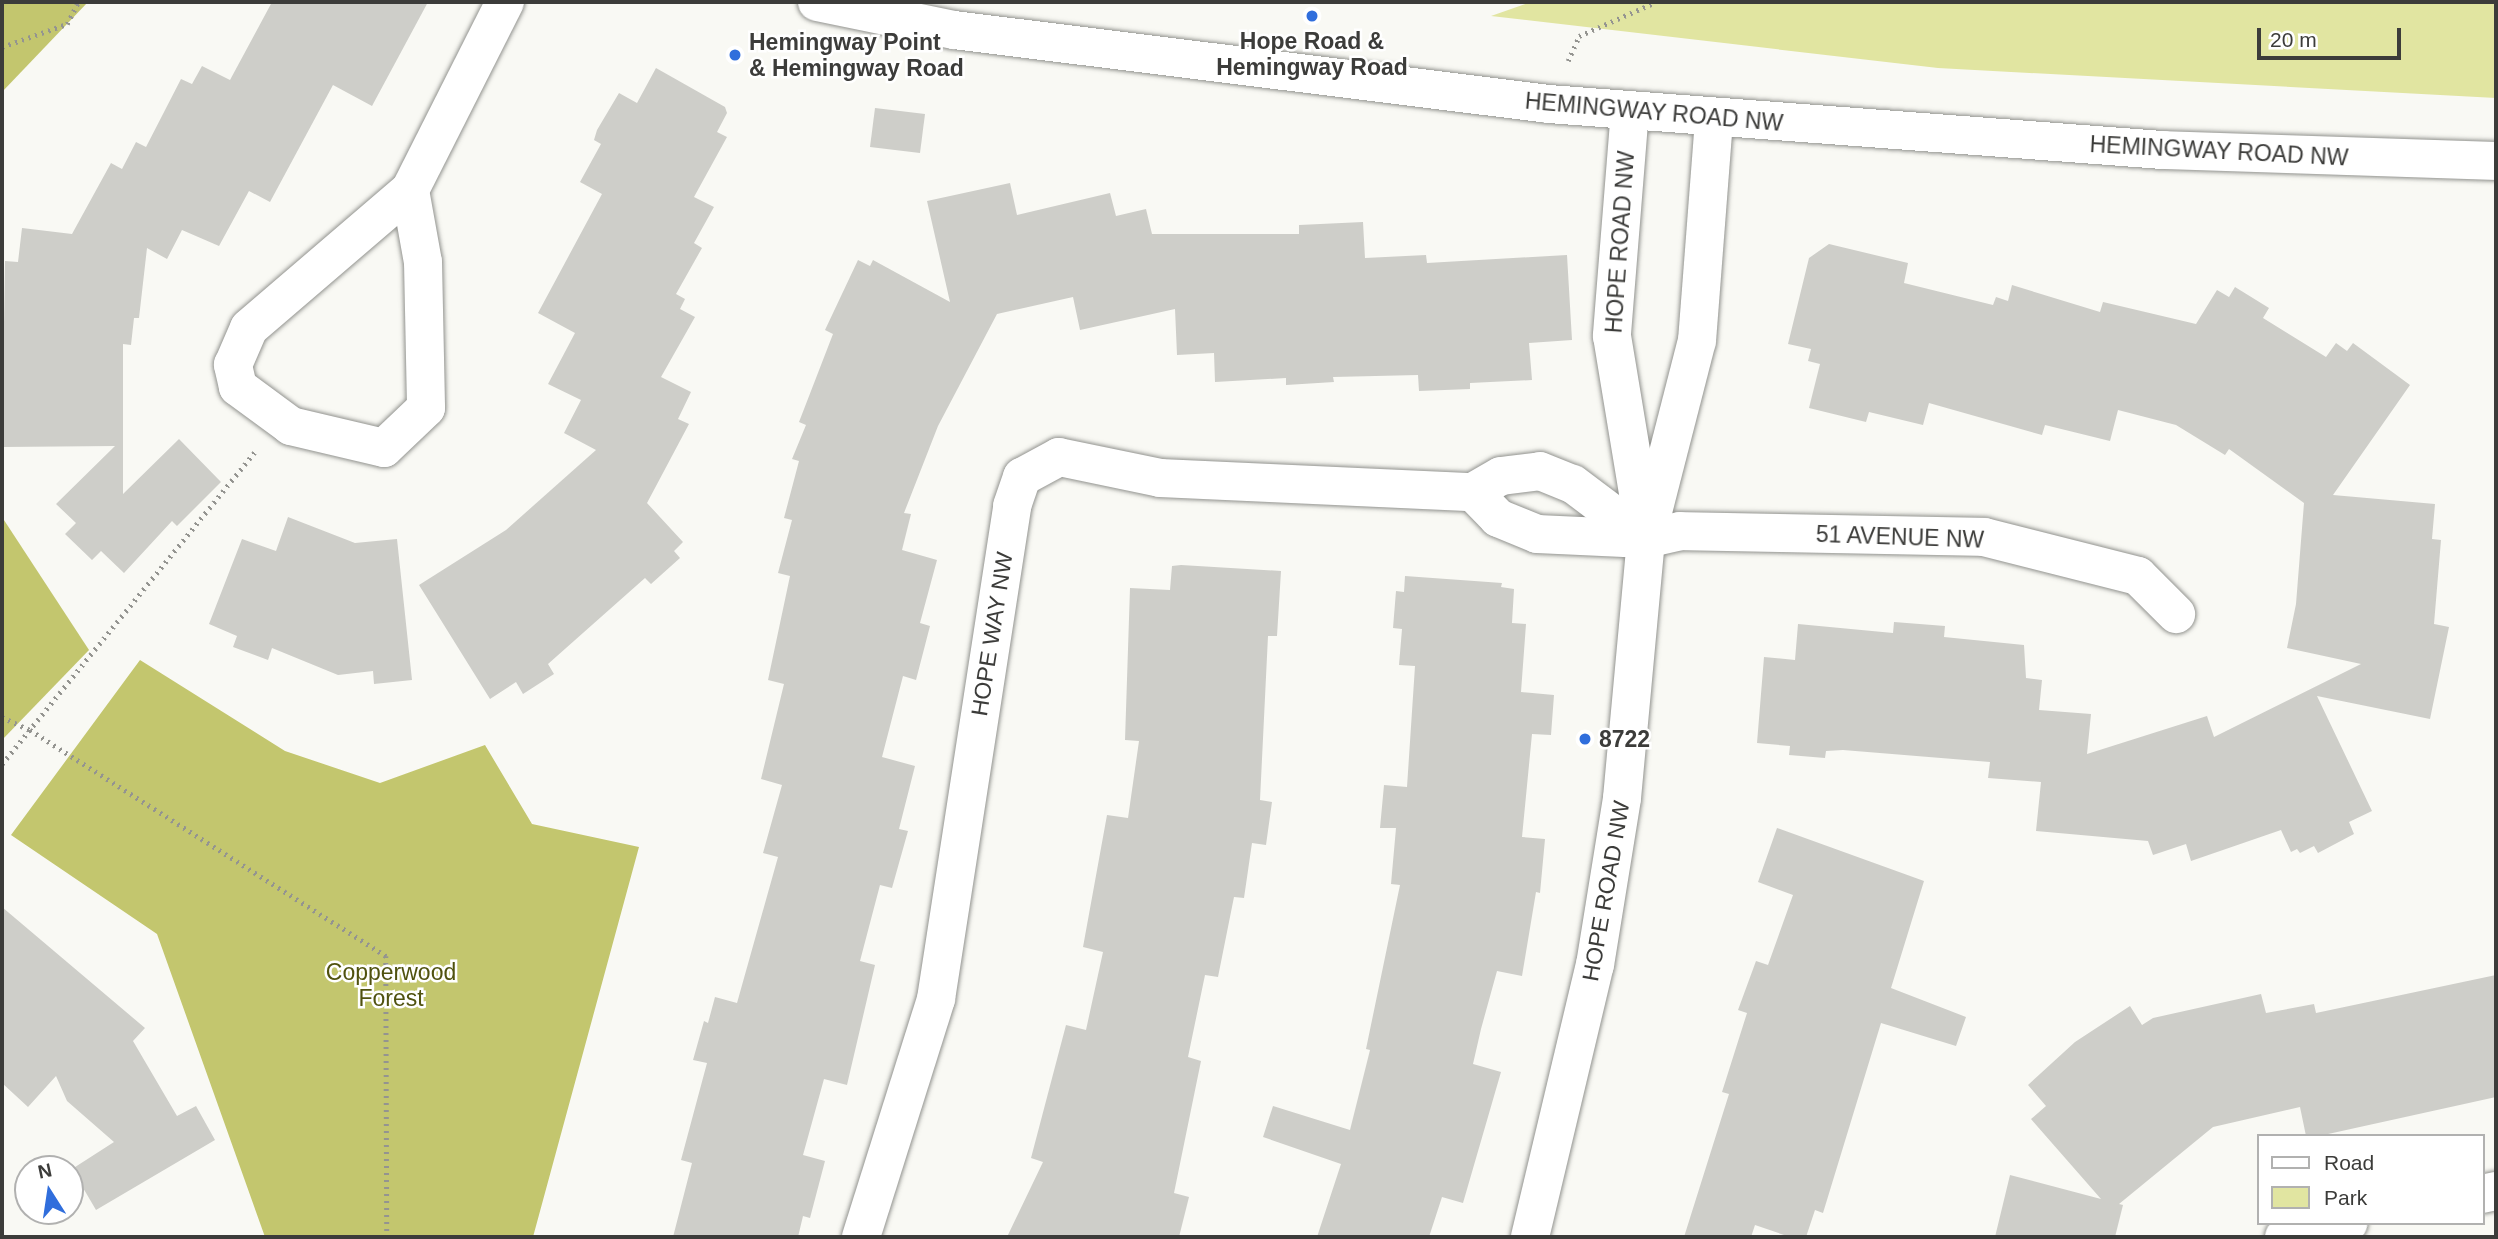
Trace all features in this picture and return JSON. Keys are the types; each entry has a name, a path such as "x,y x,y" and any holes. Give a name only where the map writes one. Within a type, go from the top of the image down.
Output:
{"street":[{"path":"410,190 423,262 426,408 384,448 291,426 238,387 233,365 249,328 410,190 505,2"},
{"name":"HEMINGWAY ROAD NW","path":"817,2 954,30 1192,62 1714,119 2162,150 2496,161"},
{"name":"HOPE ROAD NW","path":"1629,110 1612,336 1646,538"},
{"name":"HOPE ROAD NW","path":"1530,1237 1595,965 1622,798 1646,538 1697,341 1714,119"},
{"name":"HOPE WAY NW","path":"861,1237 936,999 1012,506 1022,477 1059,457 1160,478 1473,492"},
{"path":"1540,471 1573,484 1646,538 1537,534 1498,518 1473,492 1501,476 1540,471"},
{"name":"51 AVENUE NW","path":"1646,538 1680,531 1984,537 2138,576 2176,614"},
{"path":"2284,1237 2339,1225"}],"path":[{"path":"2,47 67,24 78,2"},
{"path":"1578,36 1657,2"},
{"path":"2,764 260,445 291,426"},
{"path":"2,717 30,730 386,956 387,1237"}],"green space":[{"path":"2,2 88,2 2,92"},
{"path":"1531,2 2496,2 2496,98 1938,68 1491,16"},
{"path":"2,517 89,650 2,740"},
{"name":"Copperwood Forest","path":"140,660 285,751 380,783 485,745 532,824 639,847 533,1237 265,1237 157,934 11,835"}],"building":[{"path":"272,2 428,2 372,106 333,85 270,202 249,191 219,246 182,230 167,259 147,248 139,318 134,318 131,345 123,344 123,494 179,439 221,482 177,526 172,521 124,573 101,551 92,560 65,534 76,523 56,504 115,446 2,447 5,261 18,262 22,228 72,234 111,163 122,169 136,142 146,147 181,79 192,84 202,66 230,80"},
{"path":"656,68 725,107 727,113 717,132 727,137 694,197 714,207 694,243 702,248 676,294 685,299 680,309 695,317 661,377 691,392 678,419 689,424 647,503 683,542 674,551 680,558 651,584 645,578 548,664 554,674 523,694 516,682 490,699 419,585 506,530 596,450 564,433 581,400 548,384 575,333 538,313 602,194 580,182 601,144 594,140 597,130 619,93 637,103"},
{"path":"875,108 925,114 920,153 870,147"},
{"path":"1010,183 1017,215 1110,193 1116,216 1146,209 1152,234 1299,234 1299,225 1363,222 1365,258 1426,255 1427,263 1567,255 1572,340 1529,343 1532,380 1470,383 1470,389 1419,391 1418,375 1333,377 1334,382 1286,385 1286,378 1215,382 1214,353 1177,355 1175,309 1080,330 1073,297 997,314 938,426 904,513 911,514 902,550 937,560 920,623 930,626 916,680 903,676 882,757 915,766 899,829 908,831 892,888 880,885 860,961 875,965 847,1085 824,1079 803,1155 825,1161 810,1218 803,1216 798,1237 673,1237 692,1163 681,1160 707,1063 693,1060 704,1021 708,1023 715,997 737,1003 778,857 763,853 782,785 761,779 784,684 768,680 790,576 778,573 792,520 784,518 799,461 792,459 806,425 799,422 833,334 825,330 858,260 870,266 873,260 950,302 927,201"},
{"path":"1829,244 1908,263 1904,283 1993,305 1996,297 2008,301 2012,285 2100,312 2103,302 2196,324 2217,290 2229,297 2235,287 2269,308 2263,318 2326,357 2336,343 2347,351 2353,343 2410,385 2333,495 2435,504 2432,539 2441,540 2434,624 2449,627 2430,719 2317,696 2372,811 2349,822 2354,834 2318,853 2314,846 2300,853 2297,849 2291,852 2281,830 2191,861 2186,844 2153,855 2148,841 2036,831 2041,782 1988,778 1990,762 1843,750 1826,751 1825,758 1789,755 1790,746 1757,743 1764,657 1795,660 1798,624 1893,633 1894,622 1945,626 1944,637 2024,645 2026,678 2042,680 2039,710 2091,714 2087,754 2207,716 2214,737 2361,664 2287,648 2296,604 2304,503 2229,449 2225,455 2176,425 2118,410 2110,441 2045,425 2042,435 1929,403 1923,425 1869,412 1866,422 1809,408 1820,364 1808,361 1811,349 1788,344 1809,258"},
{"path":"288,517 355,543 397,539 412,680 374,684 373,671 338,675 272,648 268,660 233,647 237,636 209,624 242,539 276,551"},
{"path":"1172,566 1281,571 1277,636 1268,636 1260,800 1272,802 1266,845 1252,843 1244,898 1234,897 1218,977 1205,975 1188,1057 1201,1061 1174,1193 1189,1197 1179,1237 1007,1237 1043,1162 1031,1158 1066,1025 1086,1030 1103,952 1083,947 1107,815 1128,818 1139,741 1125,740 1130,588 1170,590"},
{"path":"1405,576 1502,583 1501,587 1514,589 1512,623 1526,624 1521,692 1554,695 1551,735 1532,734 1522,837 1545,839 1540,893 1536,892 1522,976 1497,971 1481,1029 1473,1064 1501,1072 1463,1203 1442,1197 1429,1237 1317,1237 1341,1164 1263,1137 1273,1106 1350,1130 1370,1050 1366,1049 1400,885 1391,884 1396,828 1380,828 1384,785 1407,787 1415,666 1399,665 1402,629 1393,628 1396,591 1404,592"},
{"path":"1777,828 1924,881 1891,988 1966,1017 1956,1046 1881,1023 1823,1213 1815,1210 1806,1237 1790,1237 1755,1225 1751,1237 1684,1237 1729,1094 1722,1092 1747,1013 1738,1010 1756,961 1768,965 1793,895 1758,882"},
{"path":"2,907 145,1028 133,1041 177,1116 196,1106 215,1140 96,1210 84,1190 84,1161 114,1142 67,1101 56,1076 28,1107 2,1083"},
{"path":"2496,975 2496,1097 2328,1134 2306,1134 2300,1107 2213,1127 2119,1204 2123,1205 2115,1237 1995,1237 2010,1175 2101,1199 2031,1119 2046,1106 2028,1085 2075,1042 2130,1006 2142,1025 2153,1018 2261,994 2266,1013 2314,1004 2316,1013"}],"place":[{"name":"Hope Road & Hemingway Road","path":"1312,16"},
{"name":"Hemingway Point & Hemingway Road","path":"735,55"},
{"name":"8722","path":"1585,739"}]}
